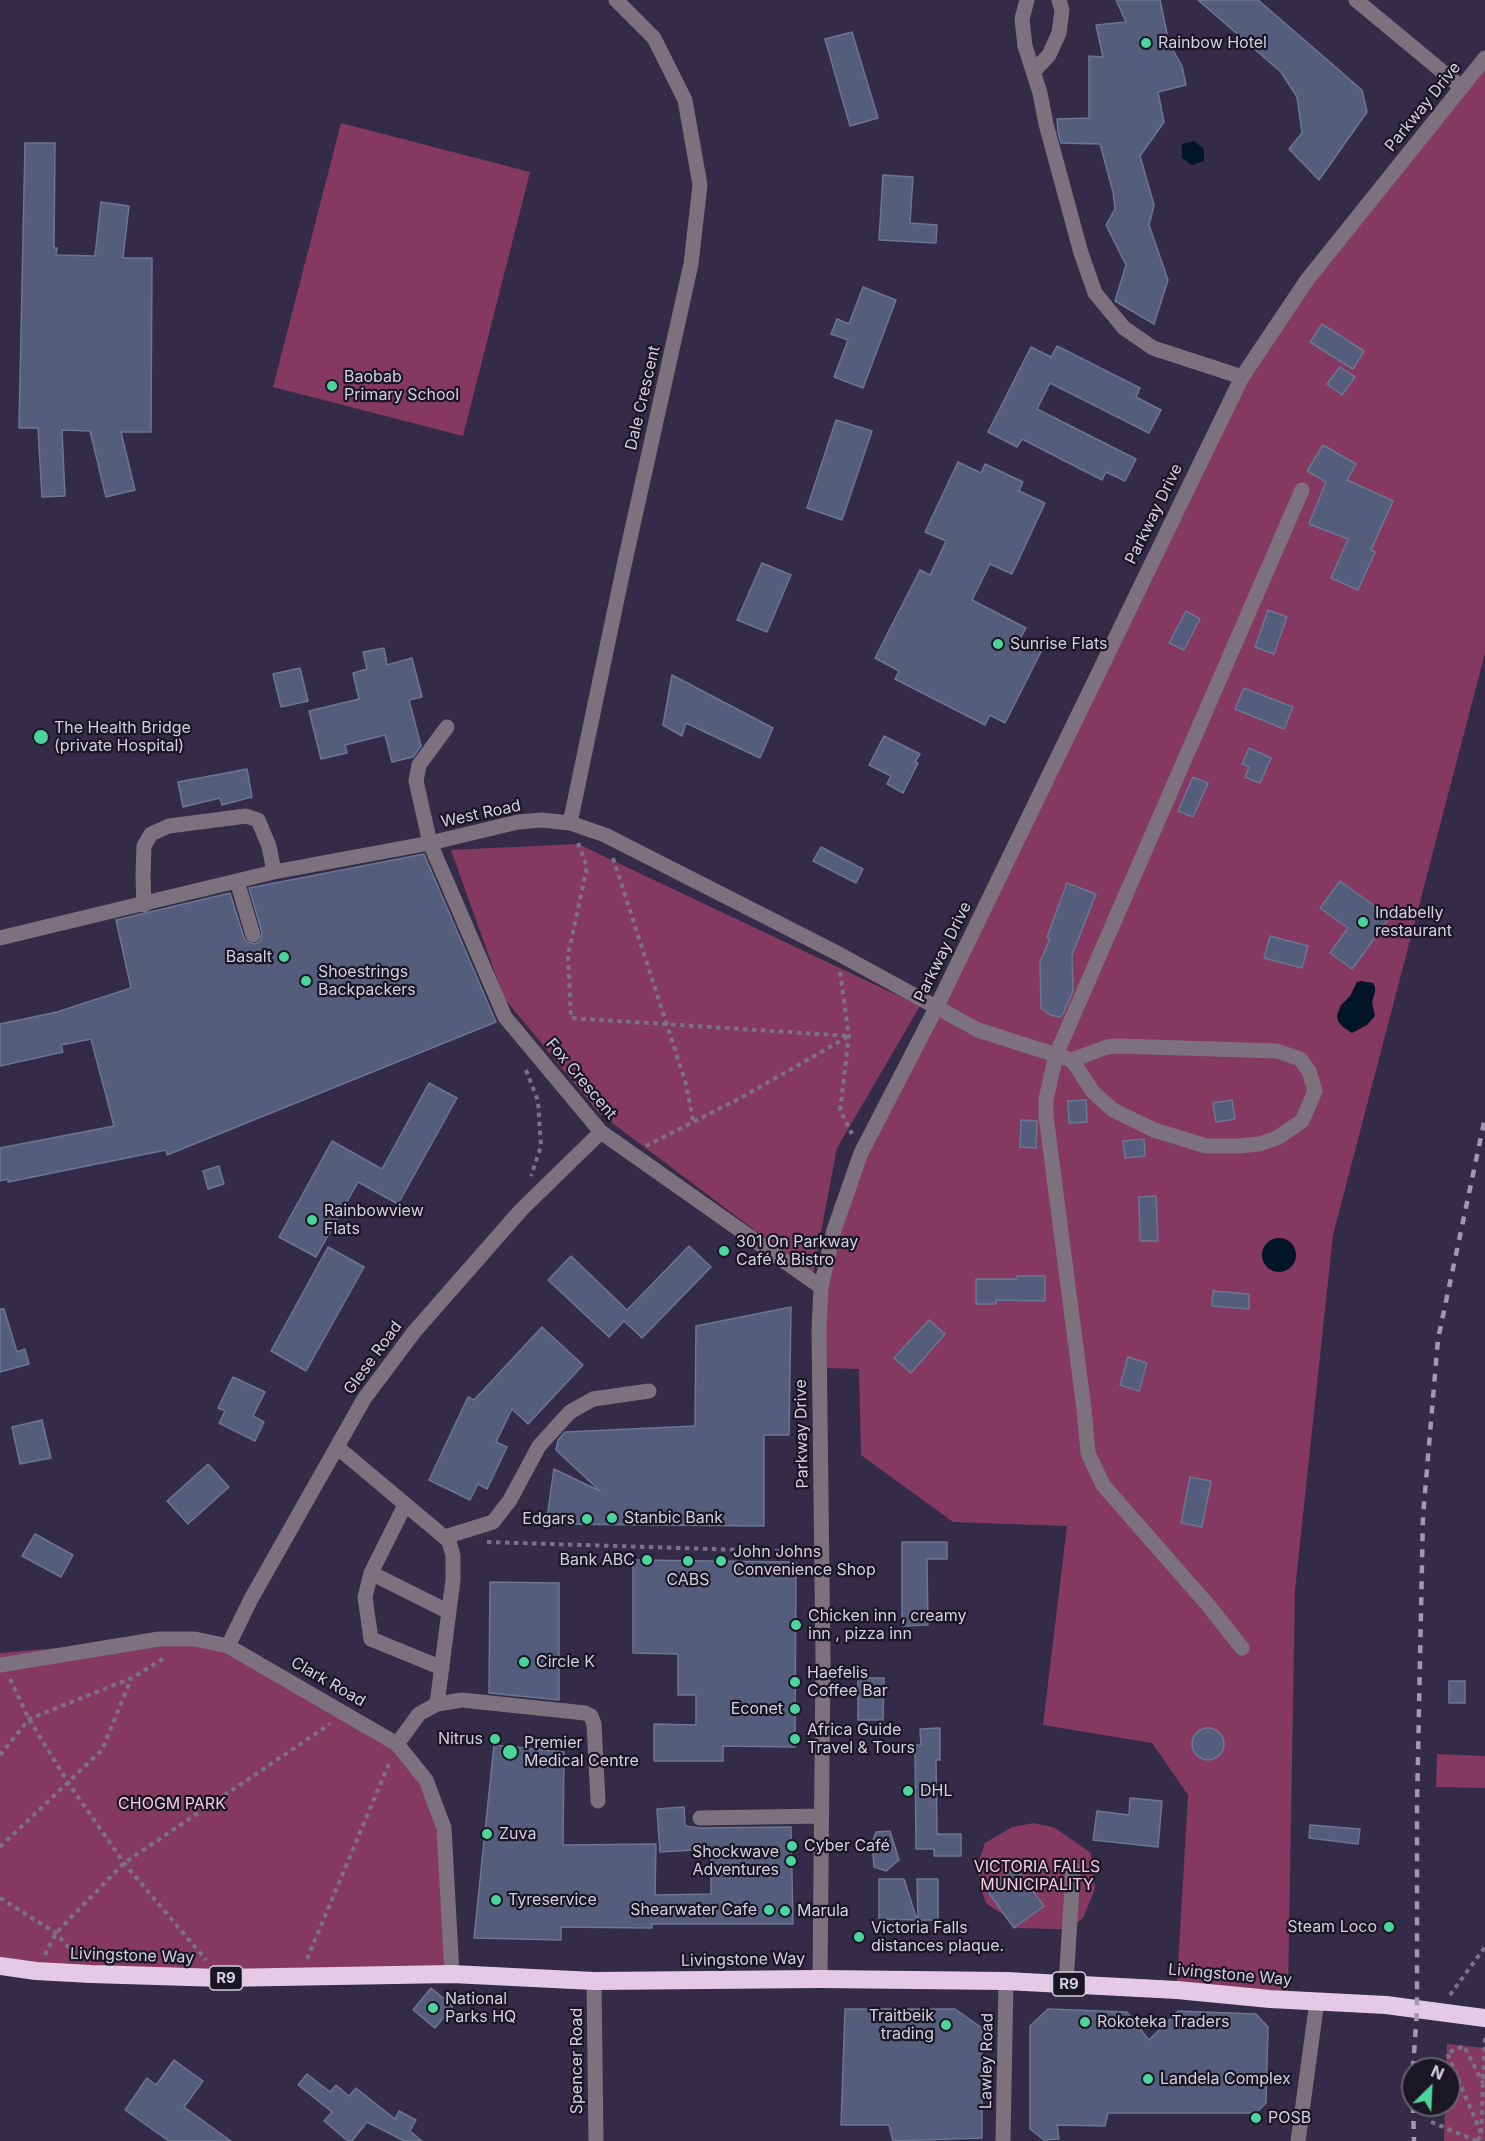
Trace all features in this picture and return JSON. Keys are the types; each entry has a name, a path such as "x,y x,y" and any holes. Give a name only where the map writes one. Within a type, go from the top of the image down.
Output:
{"highway":[{"name":"Livingstone Way","path":"0,1966 36,1971 91,1974 221,1978 452,1974 594,1981 820,1979 1006,1981 1386,2005 1485,2018"}],"street":[{"name":"Dale Crescent","path":"570,823 691,264 700,185 685,100 654,38 616,0"},
{"path":"1027,0 1022,19 1025,46 1034,71 1081,253 1095,293 1124,328 1153,348 1242,377"},
{"path":"1034,71 1049,55 1059,33 1062,10 1059,0"},
{"path":"1356,0 1461,87"},
{"name":"Parkway Drive","path":"820,1979 822,1552 818,1382 821,1287 834,1230 861,1153 937,1006 1242,377 1307,280 1485,58"},
{"path":"1242,1648 1208,1605 1103,1485 1088,1453 1046,1116 1046,1099 1056,1055 1302,490"},
{"name":"Fox Crescent","path":"447,727 419,765 416,781 430,843 505,1017 601,1132 821,1287"},
{"path":"144,905 144,846 152,834 169,826 246,816 258,820 268,846 274,872"},
{"name":"West Road","path":"0,938 274,872 430,843 518,822 542,820 570,823 605,835 837,953 978,1030 1072,1060"},
{"path":"237,881 253,935"},
{"path":"1118,1046 1277,1051 1300,1059 1309,1071 1315,1091 1302,1121 1277,1138 1259,1144 1206,1146 1154,1130 1113,1110 1093,1092 1072,1060 1107,1047 1118,1046"},
{"name":"Glese Road","path":"228,1646 251,1599 364,1398 414,1332 521,1210 601,1132"},
{"path":"445,1537 493,1522 510,1500 539,1446 570,1412 593,1399 649,1391"},
{"path":"337,1447 449,1541 453,1557 453,1580 437,1704"},
{"path":"405,1505 371,1573 365,1597 371,1639 442,1668"},
{"path":"371,1573 449,1612"},
{"name":"Clark Road","path":"2,1665 159,1639 195,1639 228,1646 397,1744 426,1780 444,1828 452,1974"},
{"path":"397,1744 419,1714 437,1704 462,1700 585,1713 591,1716 594,1724 598,1801"},
{"path":"700,1818 821,1816"},
{"path":"1066,1984 1073,1870"},
{"name":"Spencer Road","path":"594,1981 596,2141"},
{"name":"Lawley Road","path":"1003,2141 1006,1981"},
{"path":"1299,2141 1317,2001"}],"path":[{"path":"570,823 586,867 568,955 571,1018 849,1036"},
{"path":"605,835 686,1084 693,1120"},
{"path":"837,953 849,1036 840,1110 861,1153"},
{"path":"629,1153 746,1095 849,1036"},
{"path":"526,1070 538,1101 541,1146 531,1178"},
{"path":"484,1542 822,1552"},
{"path":"0,1755 29,1719 132,1678 168,1656"},
{"path":"2,1665 29,1719 69,1784 124,1863 221,1978"},
{"path":"0,1847 69,1784 102,1750 132,1678"},
{"path":"36,1971 56,1933 124,1863 345,1713"},
{"path":"299,1977 397,1744"},
{"path":"0,1898 56,1933 91,1974"},
{"path":"1437,2013 1485,1947"},
{"path":"1431,2122 1478,2141 1481,2133 1485,2024"},
{"path":"1481,2133 1447,2053 1464,2046 1483,2083"}],"green space":[{"path":"1485,58 1485,653 1333,1235 1295,1590 1288,1991 1177,1984 1188,1795 1152,1743 1043,1725 1067,1526 953,1522 861,1455 859,1369 827,1368 823,1281 870,1141 1229,410 1307,280"},
{"path":"341,123 530,172 463,436 273,387"},
{"path":"578,844 920,1006 837,1148 813,1274 599,1113 504,998 451,850"},
{"name":"CHOGM PARK","path":"159,1639 228,1646 397,1744 444,1828 453,1972 221,1970 0,1963 0,1653"},
{"path":"1437,1754 1485,1756 1485,1788 1436,1787"},
{"name":"VICTORIA FALLS MUNICIPALITY","path":"1034,1823 1055,1828 1091,1853 1095,1889 1083,1918 1076,1924 1061,1929 1014,1928 1004,1915 987,1904 979,1886 980,1857 985,1843 1012,1827"},
{"path":"1447,2044 1485,2048 1485,2141 1444,2141 1445,2117 1461,2117 1461,2057 1446,2057"}],"water":[{"path":"1194,141 1204,149 1204,161 1192,165 1182,158 1182,144"},
{"path":"1357,982 1373,983 1375,987 1372,1002 1375,1016 1367,1025 1352,1033 1338,1021 1337,1015"},
{"path":"1279,1238 1291,1243 1296,1255 1291,1267 1279,1272 1267,1267 1262,1255 1267,1243"}],"building":[{"path":"1116,0 1160,0 1169,43 1182,66 1186,85 1158,92 1164,122 1140,156 1154,205 1149,225 1168,280 1154,324 1115,301 1126,265 1106,225 1115,209 1113,192 1100,144 1061,143 1058,132 1057,119 1089,118 1089,56 1103,57 1096,25 1126,22"},
{"path":"1198,0 1258,0 1362,90 1367,112 1319,180 1289,149 1302,133 1297,97 1281,72"},
{"path":"852,32 878,118 850,126 825,39"},
{"path":"25,143 55,143 54,248 57,248 56,255 95,256 101,202 129,206 123,258 152,258 151,432 121,432 135,490 106,497 90,431 62,430 65,496 42,497 38,428 19,428"},
{"path":"883,175 913,177 910,223 937,225 936,243 879,240"},
{"path":"863,287 896,300 863,388 834,377 848,340 831,334 837,319 849,324"},
{"path":"1322,324 1364,351 1353,369 1310,342"},
{"path":"1057,346 1140,388 1136,397 1161,410 1149,433 1050,383 1037,409 1136,459 1125,481 1106,472 1102,480 1022,439 1017,447 988,432 1031,347 1051,357"},
{"path":"1340,367 1355,377 1342,395 1327,384"},
{"path":"836,420 872,431 842,520 807,508"},
{"path":"1323,445 1356,464 1347,480 1393,501 1371,550 1375,552 1358,590 1331,578 1348,539 1309,524 1326,482 1307,471"},
{"path":"958,462 981,473 985,464 1023,482 1019,491 1045,503 1012,574 990,564 972,600 1026,628 1020,639 1042,650 1005,723 990,715 985,725 895,679 899,671 875,658 920,570 930,575 946,541 925,532"},
{"path":"762,563 791,575 767,632 737,620"},
{"path":"1268,610 1287,617 1274,654 1255,647"},
{"path":"1186,611 1200,619 1184,650 1169,643"},
{"path":"384,648 387,665 412,658 422,697 409,700 421,746 413,757 392,762 385,735 345,745 347,753 321,759 309,711 359,699 353,673 367,669 363,652"},
{"path":"300,668 308,701 281,707 273,674"},
{"path":"672,675 773,728 760,758 686,723 682,736 663,725"},
{"path":"1244,688 1293,707 1284,729 1235,709"},
{"path":"884,736 920,754 903,793 887,784 891,776 869,765"},
{"path":"1249,748 1271,758 1260,783 1245,777 1249,767 1242,764"},
{"path":"247,769 252,797 222,805 220,798 183,807 178,782"},
{"path":"1193,777 1208,783 1193,817 1178,811"},
{"path":"821,847 863,869 856,883 813,861"},
{"name":"Shoestrings Backpackers","path":"424,854 496,1022 167,1155 166,1150 8,1182 8,1179 0,1181 0,1148 114,1126 91,1039 61,1045 63,1052 0,1066 0,1024 57,1012 131,988 116,920 230,893 244,938 247,942 255,944 260,941 262,933 249,888"},
{"name":"Indabelly restaurant","path":"1340,881 1390,917 1352,969 1330,953 1348,928 1320,908"},
{"path":"1067,883 1096,894 1072,955 1073,991 1060,1017 1050,1015 1041,1008 1040,962 1050,939 1047,937"},
{"path":"1270,936 1308,946 1302,968 1264,958"},
{"name":"Rainbowview Flats","path":"429,1083 457,1098 398,1204 358,1182 316,1257 279,1237 332,1141 382,1169"},
{"path":"1086,1100 1087,1122 1069,1123 1068,1101"},
{"path":"1232,1100 1235,1119 1216,1122 1213,1103"},
{"path":"1021,1120 1037,1121 1036,1148 1020,1147"},
{"path":"1144,1139 1145,1156 1125,1158 1123,1141"},
{"path":"219,1166 224,1184 208,1189 203,1171"},
{"path":"1156,1196 1158,1241 1140,1241 1139,1197"},
{"path":"689,1246 711,1267 642,1338 624,1321 609,1337 548,1280 571,1256 627,1310"},
{"path":"328,1247 364,1267 306,1371 271,1351"},
{"path":"1017,1276 1045,1276 1045,1301 996,1300 996,1304 976,1304 976,1279 1017,1279"},
{"path":"1213,1291 1249,1294 1249,1309 1212,1306"},
{"path":"791,1307 789,1435 764,1435 764,1526 546,1524 554,1469 600,1491 556,1450 558,1440 565,1432 695,1426 696,1326"},
{"path":"0,1309 4,1309 17,1352 25,1349 29,1364 0,1372"},
{"path":"929,1320 945,1334 911,1373 894,1358"},
{"path":"542,1327 583,1365 528,1424 512,1409 496,1442 507,1447 487,1489 478,1484 470,1500 429,1480 468,1397 474,1400"},
{"path":"1128,1357 1147,1363 1139,1391 1120,1385"},
{"path":"233,1377 265,1392 253,1416 264,1422 255,1441 219,1423 225,1411 218,1408"},
{"path":"42,1420 51,1458 20,1464 12,1427"},
{"path":"208,1464 229,1487 188,1524 167,1501"},
{"path":"1190,1477 1211,1481 1202,1527 1181,1523"},
{"path":"35,1534 73,1555 61,1577 22,1556"},
{"path":"902,1542 947,1542 947,1559 927,1559 928,1625 902,1626"},
{"path":"633,1560 796,1562 795,1747 723,1746 723,1761 654,1761 654,1724 696,1725 696,1695 678,1695 678,1654 633,1653"},
{"name":"Circle K","path":"490,1582 559,1583 559,1700 489,1693"},
{"path":"858,1678 884,1678 883,1720 858,1720"},
{"path":"1449,1681 1465,1681 1465,1703 1449,1703"},
{"path":"940,1728 940,1760 936,1760 937,1834 961,1834 961,1856 934,1856 934,1849 916,1849 915,1745 921,1745 920,1729"},
{"path":"1208,1728 1219,1733 1224,1744 1219,1755 1208,1760 1197,1755 1192,1744 1197,1733"},
{"path":"494,1745 564,1752 563,1845 656,1844 655,1895 711,1894 711,1849 660,1852 657,1809 684,1807 685,1826 700,1828 791,1827 793,1924 652,1924 652,1928 561,1927 561,1940 474,1938"},
{"path":"1130,1798 1162,1801 1158,1847 1093,1840 1097,1811 1129,1815"},
{"path":"1310,1825 1360,1829 1358,1844 1309,1838"},
{"path":"890,1831 899,1860 886,1871 874,1867 872,1843 876,1832"},
{"path":"1016,1868 1044,1906 1014,1928 986,1889"},
{"path":"879,1879 904,1879 917,1920 879,1919"},
{"path":"917,1879 938,1879 938,1920 918,1920"},
{"name":"National Parks HQ","path":"431,1988 453,2006 435,2028 413,2010"},
{"path":"845,2009 955,2009 982,2028 982,2138 893,2141 889,2125 841,2125"},
{"name":"Landela Complex","path":"1048,2009 1127,2012 1149,2040 1178,2011 1256,2014 1268,2027 1266,2103 1256,2113 1108,2113 1105,2126 1057,2125 1059,2139 1044,2140 1030,2129 1030,2026"},
{"path":"174,2060 203,2081 184,2107 231,2141 169,2141 125,2110 147,2078 156,2085"},
{"path":"307,2074 330,2092 336,2085 349,2096 356,2088 395,2119 399,2111 416,2120 410,2131 422,2141 404,2141 367,2122 352,2141 348,2141 324,2121 332,2112 298,2085"}],"railway":[{"path":"1414,2057 1417,2009 1417,1805 1423,1516 1438,1339 1485,1118"},
{"path":"1413,2117 1414,2141"}],"place":[{"name":"Rainbow Hotel","path":"1146,43"},
{"name":"Baobab Primary School","path":"332,386"},
{"name":"Sunrise Flats","path":"998,644"},
{"name":"The Health Bridge (private Hospital)","path":"41,737"},
{"name":"Indabelly restaurant","path":"1363,922"},
{"name":"Basalt","path":"284,957"},
{"name":"Shoestrings Backpackers","path":"306,981"},
{"name":"Rainbowview Flats","path":"312,1220"},
{"name":"301 On Parkway Café & Bistro","path":"724,1251"},
{"name":"Stanbic Bank","path":"612,1518"},
{"name":"Edgars","path":"587,1519"},
{"name":"Bank ABC","path":"647,1560"},
{"name":"CABS","path":"688,1561"},
{"name":"John Johns Convenience Shop","path":"721,1561"},
{"name":"Chicken inn , creamy inn , pizza inn","path":"796,1625"},
{"name":"Circle K","path":"524,1662"},
{"name":"Haefelis Coffee Bar","path":"795,1682"},
{"name":"Econet","path":"795,1709"},
{"name":"Nitrus","path":"495,1739"},
{"name":"Africa Guide Travel & Tours","path":"795,1739"},
{"name":"Premier Medical Centre","path":"510,1752"},
{"name":"DHL","path":"908,1791"},
{"name":"Zuva","path":"487,1834"},
{"name":"Cyber Café","path":"792,1846"},
{"name":"Shockwave Adventures","path":"791,1861"},
{"name":"Tyreservice","path":"496,1900"},
{"name":"Shearwater Cafe","path":"769,1910"},
{"name":"Marula","path":"785,1911"},
{"name":"Steam Loco","path":"1389,1927"},
{"name":"Victoria Falls distances plaque.","path":"859,1937"},
{"name":"National Parks HQ","path":"433,2008"},
{"name":"Rokoteka Traders","path":"1085,2022"},
{"name":"Traitbeik trading","path":"946,2025"},
{"name":"Landela Complex","path":"1148,2079"},
{"name":"POSB","path":"1256,2118"}]}
